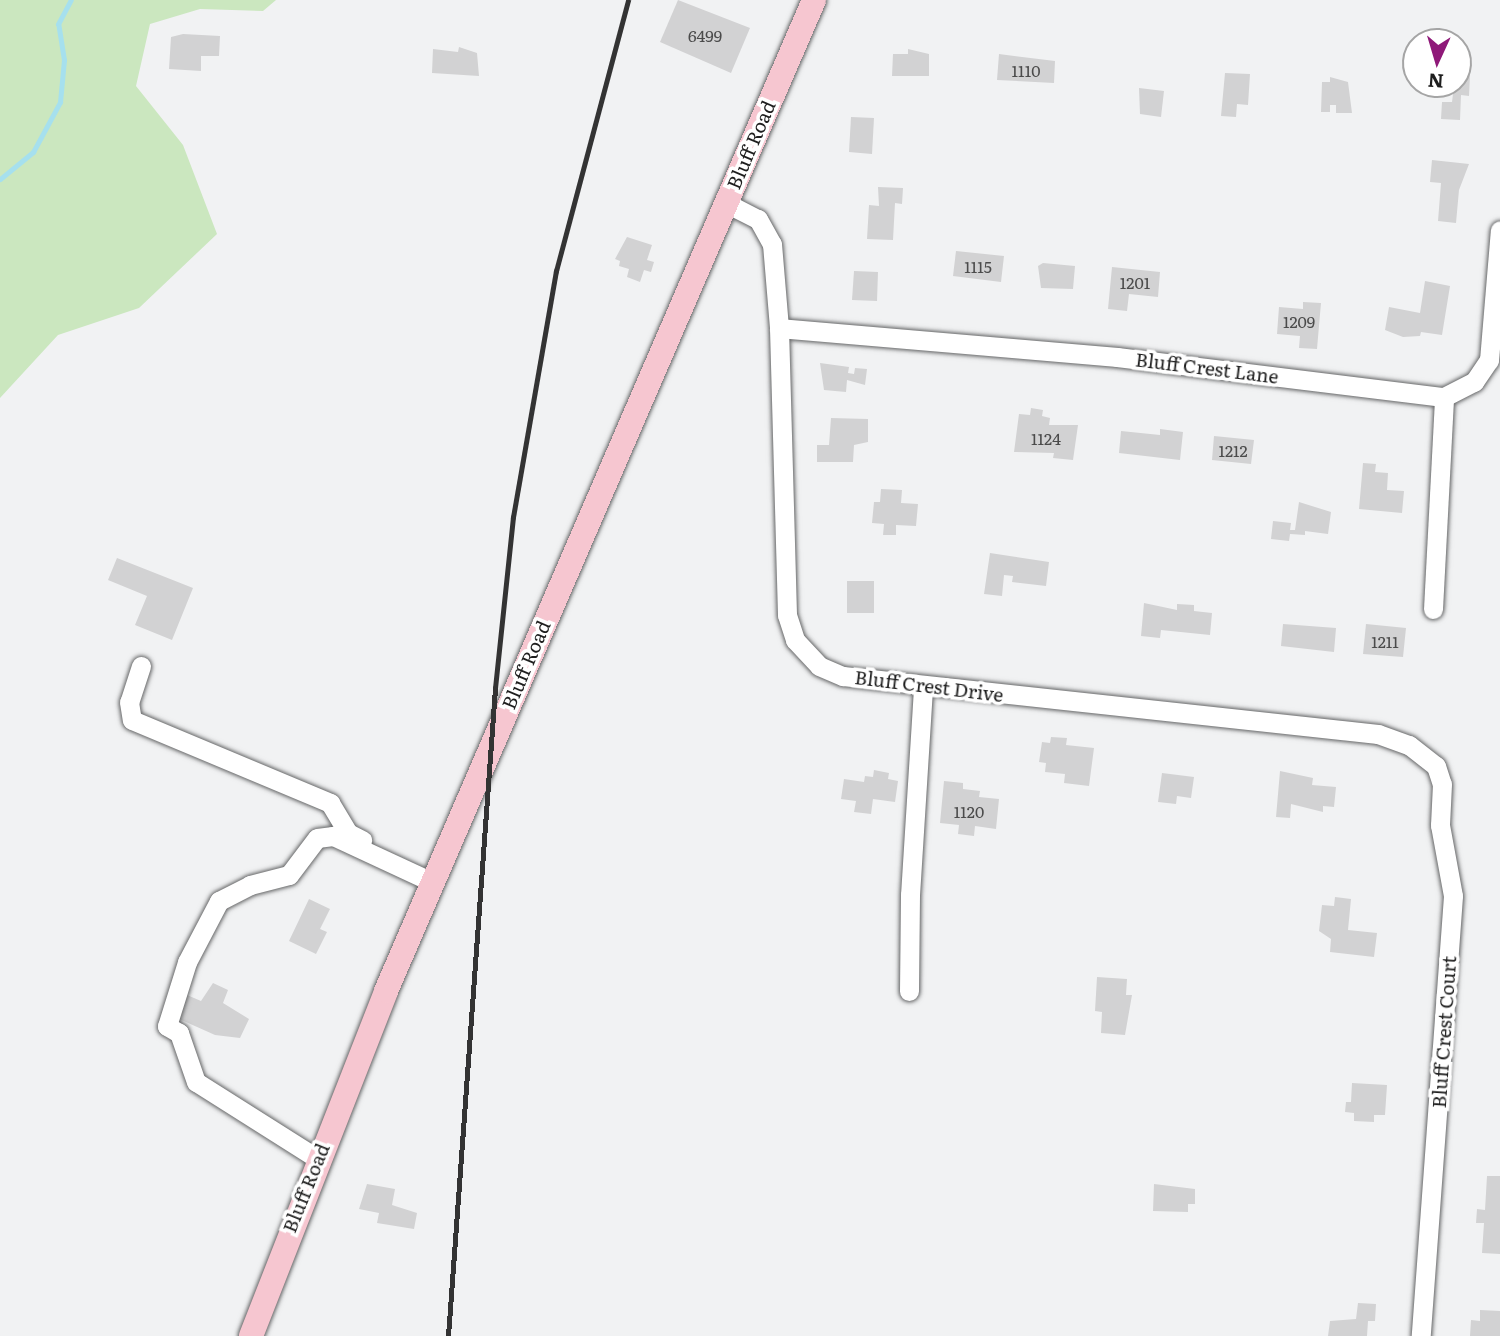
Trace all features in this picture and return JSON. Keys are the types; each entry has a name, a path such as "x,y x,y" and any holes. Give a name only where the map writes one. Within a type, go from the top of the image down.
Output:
{"main road":[{"name":"Bluff Road","path":"251,1336 318,1159 434,877 814,0"}],"street":[{"name":"Bluff Crest Drive","path":"726,203 758,219 769,233 779,328 786,607 791,631 805,654 835,673 923,685 1378,734 1409,745"},
{"path":"1433,609 1444,397 1474,382 1489,360 1500,230"},
{"name":"Bluff Crest Lane","path":"779,328 1117,357 1444,397"},
{"path":"141,666 129,702 132,720 330,803 348,834 434,877"},
{"path":"909,991 910,895 923,685"},
{"name":"Bluff Crest Court","path":"1409,745 1430,759 1440,775 1440,825 1453,888 1421,1336"},
{"path":"318,1159 196,1082 179,1033 167,1026 187,962 219,901 250,885 289,875 317,838 333,836 434,877"}],"green space":[{"path":"0,0 276,0 263,11 200,9 150,24 136,86 183,145 217,234 139,308 58,335 0,398"}],"building":[{"path":"678,0 750,28 731,73 660,42"},
{"path":"183,34 220,36 219,56 201,56 201,71 169,69 171,37"},
{"path":"459,47 477,53 479,76 432,73 433,49 458,52"},
{"path":"908,49 929,54 929,76 892,76 893,54 908,54"},
{"path":"999,54 1055,61 1054,83 997,80"},
{"path":"1225,73 1250,74 1248,105 1237,104 1236,117 1221,116"},
{"path":"1330,77 1348,82 1352,113 1336,113 1336,105 1330,105 1330,112 1321,112 1322,82 1330,82"},
{"path":"1139,88 1164,91 1161,117 1140,114"},
{"path":"1452,98 1461,98 1460,120 1441,119 1442,102 1452,102"},
{"path":"851,117 874,118 872,154 849,152"},
{"path":"1432,160 1469,164 1459,190 1456,223 1438,221 1441,183 1430,182"},
{"path":"878,187 903,188 902,204 895,203 893,240 867,239 869,205 879,206"},
{"path":"627,237 652,245 647,260 654,262 651,272 644,270 640,282 627,277 629,269 619,266 620,261 615,259"},
{"path":"956,251 1004,256 1001,282 953,276"},
{"path":"1043,263 1075,266 1073,289 1041,288 1038,266"},
{"path":"1112,267 1160,272 1158,297 1129,294 1127,311 1108,309"},
{"path":"854,271 878,272 877,301 852,300"},
{"path":"1425,281 1450,286 1442,335 1421,332 1420,336 1403,337 1385,330 1389,307 1420,313"},
{"path":"1303,302 1321,303 1317,349 1299,348 1300,336 1277,334 1279,307 1303,309"},
{"path":"820,363 849,367 848,373 854,374 855,368 867,369 865,385 847,380 846,392 824,390"},
{"path":"1031,408 1043,410 1042,416 1050,418 1049,425 1078,425 1073,460 1053,458 1054,453 1014,452 1019,414 1030,415"},
{"path":"831,418 868,419 868,442 854,445 853,462 817,462 817,445 829,445"},
{"path":"1160,429 1183,432 1180,460 1119,453 1121,431 1160,435"},
{"path":"1214,436 1254,440 1251,464 1212,460"},
{"path":"1363,463 1376,464 1375,472 1388,473 1387,490 1404,491 1402,513 1359,509"},
{"path":"881,489 902,490 901,503 918,504 916,526 896,525 896,535 883,535 884,524 872,523 874,502 880,502"},
{"path":"1299,502 1331,512 1328,534 1305,531 1305,535 1290,534 1289,541 1271,539 1273,521 1291,523 1290,530 1295,530"},
{"path":"990,553 1049,562 1046,586 1012,582 1013,576 1004,575 1002,596 984,594"},
{"path":"117,558 193,588 172,640 135,625 147,596 108,580"},
{"path":"847,581 874,581 874,613 847,613"},
{"path":"1144,603 1177,610 1177,604 1194,605 1194,611 1212,613 1210,635 1161,630 1160,638 1141,636"},
{"path":"1283,624 1336,628 1334,652 1281,646"},
{"path":"1366,624 1406,628 1403,657 1363,654"},
{"path":"1051,737 1067,738 1066,745 1094,748 1089,786 1064,783 1065,774 1045,772 1046,763 1039,762 1042,742 1050,743"},
{"path":"874,770 889,773 888,779 898,781 895,802 873,799 871,814 854,812 856,801 841,799 844,779 864,782 865,776 873,777"},
{"path":"1280,771 1313,778 1312,785 1336,787 1334,807 1323,806 1323,812 1291,804 1290,818 1276,817"},
{"path":"1162,773 1194,777 1191,798 1177,796 1176,804 1158,802"},
{"path":"944,781 963,783 963,789 980,791 979,797 999,799 996,829 975,826 974,836 958,834 959,825 940,823"},
{"path":"1335,897 1351,899 1348,930 1377,933 1374,957 1330,952 1331,939 1319,931 1322,905 1334,906"},
{"path":"309,899 330,909 320,929 327,932 316,954 289,941"},
{"path":"1097,977 1127,979 1126,995 1132,995 1125,1035 1101,1033 1102,1012 1095,1011"},
{"path":"213,983 228,990 223,1003 249,1019 240,1038 215,1035 177,1018 187,995 201,1001"},
{"path":"1352,1083 1387,1085 1385,1115 1374,1115 1374,1122 1354,1121 1354,1113 1345,1112 1346,1102 1351,1102"},
{"path":"1487,1176 1500,1176 1500,1254 1482,1253 1484,1223 1476,1223 1477,1209 1485,1210"},
{"path":"367,1184 395,1189 392,1205 417,1213 414,1229 377,1223 379,1213 359,1209"},
{"path":"1154,1184 1195,1189 1195,1204 1188,1204 1188,1212 1153,1211"},
{"path":"1358,1303 1376,1304 1375,1321 1368,1321 1367,1336 1328,1336 1330,1321 1356,1319"},
{"path":"1480,1310 1500,1311 1500,1336 1470,1336 1471,1320 1480,1321"}],"waterway":[{"path":"0,179 33,152 60,102 64,60 58,24 71,0"}],"railway":[{"path":"448,1336 495,688 513,517 556,271 628,0"}]}
